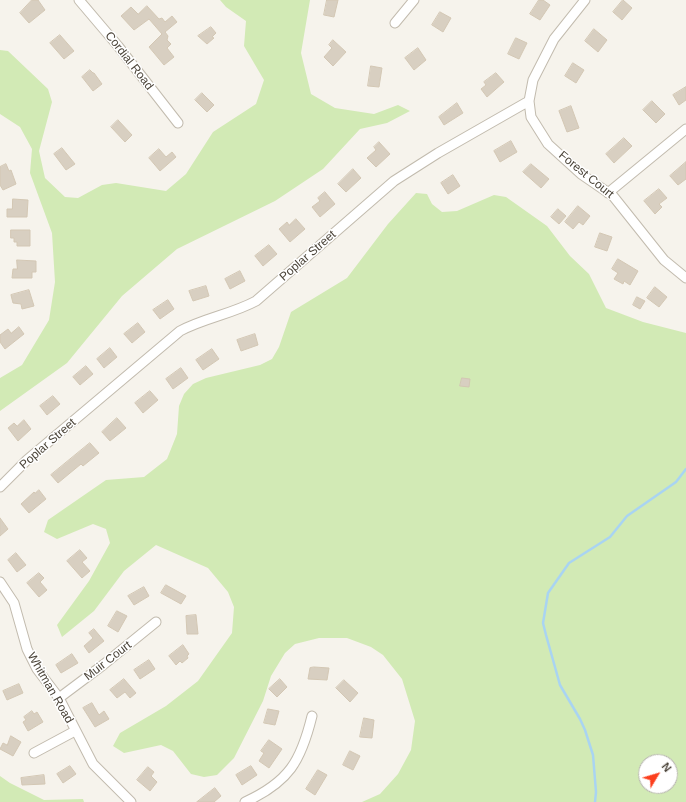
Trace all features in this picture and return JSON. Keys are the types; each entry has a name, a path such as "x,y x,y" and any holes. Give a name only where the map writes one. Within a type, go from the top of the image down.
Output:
{"street":[{"name":"Cordial Road","path":"79,0 118,46 178,123"},
{"path":"395,23 414,0"},
{"path":"529,101 533,80 554,39 585,0"},
{"name":"Forest Court","path":"529,101 531,116 548,144 581,174 613,196 664,260 686,278"},
{"name":"Poplar Street","path":"0,488 27,460 180,331 192,325 239,310 256,301 394,181 438,153 529,101"},
{"path":"608,193 686,129"},
{"name":"Whitman Road","path":"0,582 14,604 27,649 37,669 58,698 93,764 131,802"},
{"name":"Muir Court","path":"58,698 104,665 156,622"},
{"path":"245,802 269,790 293,767 300,756 312,716"},
{"path":"34,753 75,731"}],"green space":[{"path":"220,0 310,0 301,53 311,94 335,108 374,114 398,105 410,111 387,123 360,129 323,169 275,201 177,249 122,296 67,363 0,411 0,378 22,365 49,320 55,282 52,233 30,173 32,149 20,127 0,114 0,50 8,51 48,89 52,102 39,151 45,178 65,197 78,198 102,185 116,183 166,191 186,174 213,132 256,104 264,80 244,46 246,21 226,7"},
{"path":"416,193 427,194 432,204 442,212 457,211 494,195 506,197 547,226 570,256 589,274 606,308 643,322 686,333 686,802 362,802 380,794 398,774 411,750 415,721 402,679 383,655 371,647 347,638 319,638 295,644 285,653 271,676 263,701 234,758 217,775 204,777 191,774 173,751 161,745 124,753 113,746 120,733 166,706 198,681 232,633 234,607 228,592 208,568 156,545 124,571 94,611 62,637 57,625 89,581 110,543 106,529 93,524 57,539 44,532 48,520 106,480 144,477 167,459 177,434 179,406 184,394 193,384 206,378 260,365 272,359 279,347 291,312 347,278 388,224"},
{"path":"0,776 10,783 44,800 83,799 84,802 0,802"}],"building":[{"path":"32,0 38,0 45,10 29,23 20,13"},
{"path":"327,0 338,0 334,17 324,15"},
{"path":"539,0 543,0 550,5 540,20 530,14"},
{"path":"623,0 632,8 622,20 613,12"},
{"path":"147,6 159,19 162,18 165,22 172,16 177,22 165,32 168,36 167,40 171,44 167,48 174,57 164,65 149,47 162,34 149,19 134,30 121,16 131,7 138,14"},
{"path":"440,12 451,18 443,32 432,25"},
{"path":"211,27 216,33 212,37 214,38 207,44 198,36"},
{"path":"594,29 607,40 598,52 585,41"},
{"path":"60,35 74,51 64,59 50,43"},
{"path":"516,38 527,43 519,59 508,54"},
{"path":"333,40 346,52 333,66 324,57 332,48 329,45"},
{"path":"418,48 426,60 414,70 405,58"},
{"path":"573,63 584,70 576,83 565,76"},
{"path":"371,66 382,68 379,87 368,86"},
{"path":"90,70 102,84 93,91 82,77"},
{"path":"496,73 504,82 487,97 481,89 486,85 484,82"},
{"path":"686,87 686,100 679,105 673,95"},
{"path":"202,93 214,105 207,112 195,100"},
{"path":"652,101 665,114 656,123 643,110"},
{"path":"457,103 463,113 444,125 439,117"},
{"path":"571,106 579,128 567,132 559,111"},
{"path":"118,120 132,135 125,142 111,127"},
{"path":"624,138 632,146 614,163 606,154"},
{"path":"511,141 517,152 500,162 494,151"},
{"path":"379,142 390,154 376,167 367,158 376,150 374,147"},
{"path":"62,148 75,164 66,170 54,154"},
{"path":"159,149 166,157 172,152 176,157 160,171 149,158"},
{"path":"686,162 686,179 678,185 670,176"},
{"path":"6,164 9,171 11,170 16,184 3,190 0,185 0,167"},
{"path":"531,164 549,179 541,188 523,172"},
{"path":"353,169 361,178 346,192 338,184"},
{"path":"453,175 460,186 448,194 441,183"},
{"path":"659,189 667,198 659,204 662,207 655,214 644,201"},
{"path":"325,192 335,204 320,217 312,207 320,201 318,198"},
{"path":"13,199 28,200 27,217 7,217 7,209 12,209"},
{"path":"578,206 590,216 583,225 579,222 573,229 565,222"},
{"path":"558,209 566,216 559,224 551,217"},
{"path":"296,219 305,229 290,242 279,229 287,222 289,225"},
{"path":"11,230 30,230 30,246 17,246 17,242 14,242 14,238 11,238"},
{"path":"600,233 612,237 607,251 595,247"},
{"path":"269,245 277,254 263,266 255,256"},
{"path":"618,259 638,271 630,285 624,281 623,284 614,279 618,273 612,269"},
{"path":"17,260 36,261 36,272 32,272 32,278 12,278 13,269 17,269"},
{"path":"240,271 245,281 230,289 225,279"},
{"path":"206,286 209,296 193,301 189,291"},
{"path":"655,287 667,297 659,307 647,298"},
{"path":"29,290 34,306 22,309 21,304 13,303 11,295"},
{"path":"637,297 645,301 640,309 633,305"},
{"path":"168,300 174,309 160,319 153,310"},
{"path":"138,323 145,332 132,343 124,334"},
{"path":"19,327 24,334 5,349 0,342 0,335 8,329 11,333"},
{"path":"255,334 258,345 241,351 237,340"},
{"path":"110,348 117,357 104,368 97,359"},
{"path":"212,349 219,359 203,370 196,360"},
{"path":"86,366 93,374 80,385 73,377"},
{"path":"181,368 188,378 173,389 166,379"},
{"path":"462,378 470,379 469,387 460,386"},
{"path":"150,391 158,400 143,413 135,403"},
{"path":"53,396 60,404 47,415 40,406"},
{"path":"117,418 126,428 110,441 102,432"},
{"path":"24,420 31,429 18,441 8,428 14,423 17,426"},
{"path":"90,443 99,453 83,466 81,464 58,483 51,475"},
{"path":"39,490 46,499 29,513 21,504 34,492 35,493"},
{"path":"0,518 8,529 0,536"},
{"path":"80,550 87,558 82,562 90,571 82,578 67,561"},
{"path":"16,553 26,565 17,572 8,560"},
{"path":"39,573 44,578 40,582 47,590 39,597 27,583"},
{"path":"166,585 186,596 181,604 161,593"},
{"path":"144,587 149,596 134,605 128,596"},
{"path":"117,611 127,616 118,632 108,626"},
{"path":"196,615 198,634 187,634 186,616"},
{"path":"94,629 104,641 89,653 84,646 93,638 89,633"},
{"path":"183,645 189,654 187,656 188,658 182,663 180,661 176,665 169,656"},
{"path":"72,654 78,663 61,673 56,665"},
{"path":"149,660 155,669 140,679 134,670"},
{"path":"310,668 329,668 327,680 308,679"},
{"path":"124,679 136,693 130,698 125,692 117,698 110,690"},
{"path":"280,679 287,687 277,697 269,689"},
{"path":"344,680 358,693 350,702 336,688"},
{"path":"19,684 23,693 7,700 3,691"},
{"path":"92,703 99,715 104,711 109,719 95,727 83,708"},
{"path":"268,709 279,711 275,725 264,723"},
{"path":"32,711 34,714 37,712 43,722 28,731 23,722 26,720 24,717"},
{"path":"364,718 374,720 372,738 360,737"},
{"path":"11,736 21,742 13,756 0,749 3,743 7,745"},
{"path":"269,740 282,749 269,768 259,761 264,753 261,751"},
{"path":"350,751 360,756 353,770 343,765"},
{"path":"70,766 76,774 63,783 57,774"},
{"path":"251,766 257,775 242,785 236,775"},
{"path":"148,767 154,772 151,776 157,782 150,791 137,780"},
{"path":"318,770 327,775 315,795 306,789"},
{"path":"44,775 45,784 22,785 21,778"},
{"path":"215,788 221,796 214,802 197,802"}],"waterway":[{"path":"595,802 596,792 593,755 580,719 560,685 543,623 548,593 569,563 610,537 627,516 676,482 686,469"}]}
